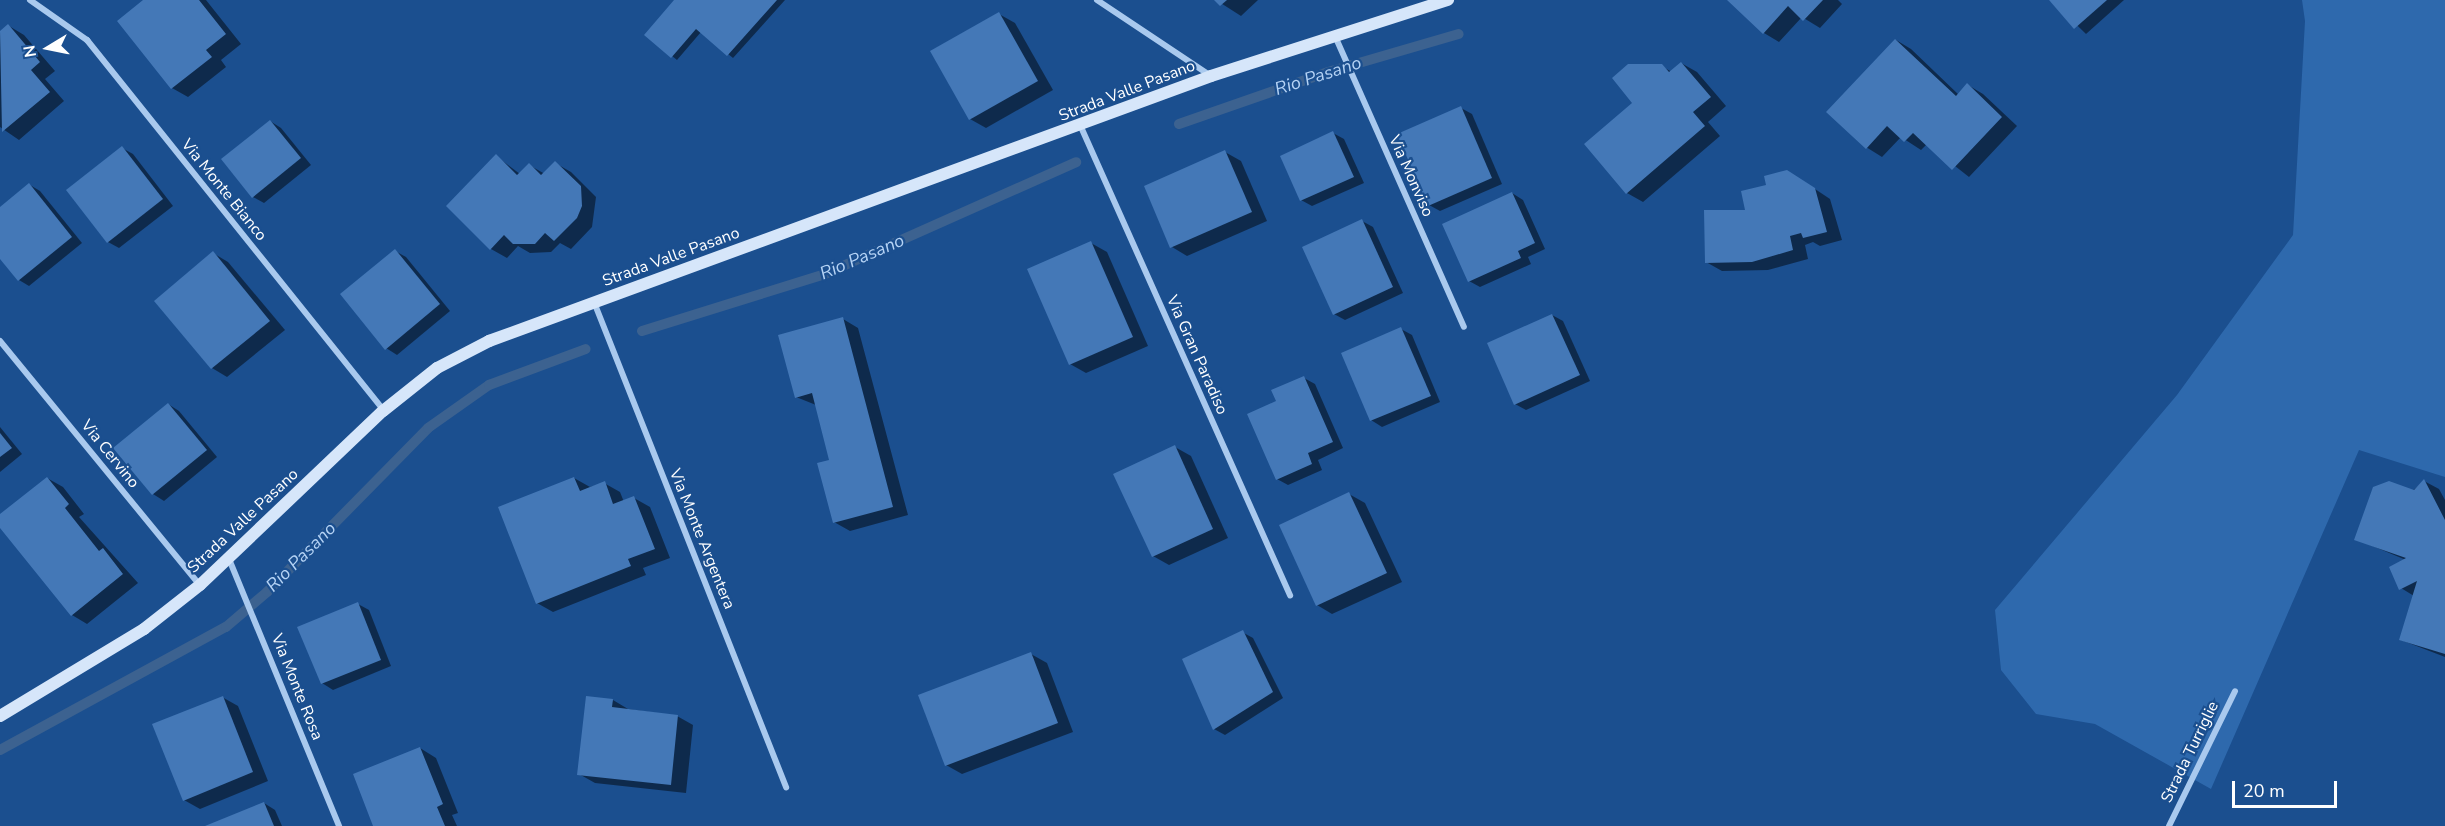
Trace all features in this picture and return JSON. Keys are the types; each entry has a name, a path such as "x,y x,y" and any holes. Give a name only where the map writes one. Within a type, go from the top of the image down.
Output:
{"street":[{"name":"Via Monte Bianco","path":"30,0 87,40 383,411"},
{"path":"1097,0 1211,76"},
{"name":"Strada Valle Pasano","path":"0,716 144,629 200,585 383,411 437,368 489,341 1081,127 1211,76 1448,0"},
{"name":"Via Monviso","path":"1335,36 1464,327"},
{"name":"Via Gran Paradiso","path":"1081,127 1290,595"},
{"name":"Via Monte Argentera","path":"594,302 786,787"},
{"name":"Via Cervino","path":"0,341 200,585"},
{"name":"Via Monte Rosa","path":"229,558 339,826"},
{"name":"Strada Turriglie","path":"2169,826 2235,691"}],"shaded area":[{"path":"2302,0 2445,0 2445,477 2359,450 2211,789 2095,724 2036,714 2001,670 1995,610 2177,395 2293,235 2305,21"}],"building":[{"path":"143,0 199,0 226,34 206,50 212,57 171,89 117,21"},
{"path":"674,0 777,0 727,56 696,29 671,58 644,35"},
{"path":"1214,0 1227,0 1220,6"},
{"path":"1727,0 1823,0 1803,21 1788,6 1763,34"},
{"path":"2049,0 2107,0 2074,29"},
{"path":"999,12 1038,81 969,120 930,51"},
{"path":"8,24 40,62 31,70 50,92 2,132 0,31"},
{"path":"1895,39 1956,96 1967,83 2002,117 1952,170 1913,133 1904,142 1887,126 1866,149 1826,112"},
{"path":"1681,62 1711,97 1693,112 1705,126 1626,194 1584,144 1632,103 1612,78 1628,64 1662,64 1669,72"},
{"path":"1461,106 1492,178 1428,206 1397,134"},
{"path":"270,120 301,158 252,198 221,159"},
{"path":"1333,131 1354,177 1300,201 1280,156"},
{"path":"122,146 163,199 107,243 66,190"},
{"path":"1225,150 1252,212 1170,248 1144,186"},
{"path":"496,154 517,175 529,163 541,175 555,161 581,186 582,206 577,218 554,241 545,233 535,244 513,244 504,235 490,250 446,206"},
{"path":"1787,170 1815,188 1827,232 1803,238 1801,233 1790,236 1793,250 1752,262 1705,263 1704,210 1745,210 1741,191 1766,185 1764,176"},
{"path":"29,183 72,237 18,281 0,259 0,207"},
{"path":"1512,192 1535,243 1518,251 1521,258 1468,282 1442,224"},
{"path":"1362,219 1393,287 1333,315 1302,247"},
{"path":"1091,241 1133,337 1069,365 1027,269"},
{"path":"395,249 440,304 385,350 340,294"},
{"path":"213,251 270,321 211,369 154,301"},
{"path":"1552,314 1580,375 1514,405 1487,343"},
{"path":"843,317 893,507 833,523 817,463 829,460 812,393 795,398 778,335"},
{"path":"1401,327 1431,396 1370,421 1341,353"},
{"path":"1304,376 1333,442 1308,453 1312,464 1276,480 1247,414 1276,401 1271,390"},
{"path":"168,403 207,450 152,495 113,448"},
{"path":"0,433 12,448 0,457"},
{"path":"1175,445 1213,529 1152,557 1113,474"},
{"path":"47,477 69,504 65,508 99,551 103,548 123,574 71,616 0,528 0,514"},
{"path":"574,477 580,491 605,481 613,504 634,496 655,549 628,559 631,566 536,604 498,507"},
{"path":"2424,479 2445,520 2445,654 2399,640 2417,581 2399,590 2389,567 2406,558 2354,540 2373,487 2389,481 2414,490"},
{"path":"1349,492 1387,573 1316,606 1279,525"},
{"path":"358,602 381,660 321,684 297,627"},
{"path":"1243,630 1273,692 1213,730 1182,659"},
{"path":"1031,652 1058,723 945,766 918,695"},
{"path":"223,696 253,772 183,801 152,724"},
{"path":"586,696 613,699 612,707 678,715 671,785 577,775"},
{"path":"420,747 443,804 437,807 445,826 373,826 353,774"},
{"path":"264,802 274,826 205,826"}],"waterway":[{"name":"Rio Pasano","path":"1179,124 1328,72 1459,34"},
{"name":"Rio Pasano","path":"642,331 825,274 1076,162"},
{"name":"Rio Pasano","path":"0,750 226,627 267,592 428,428 489,385 586,349"}]}
